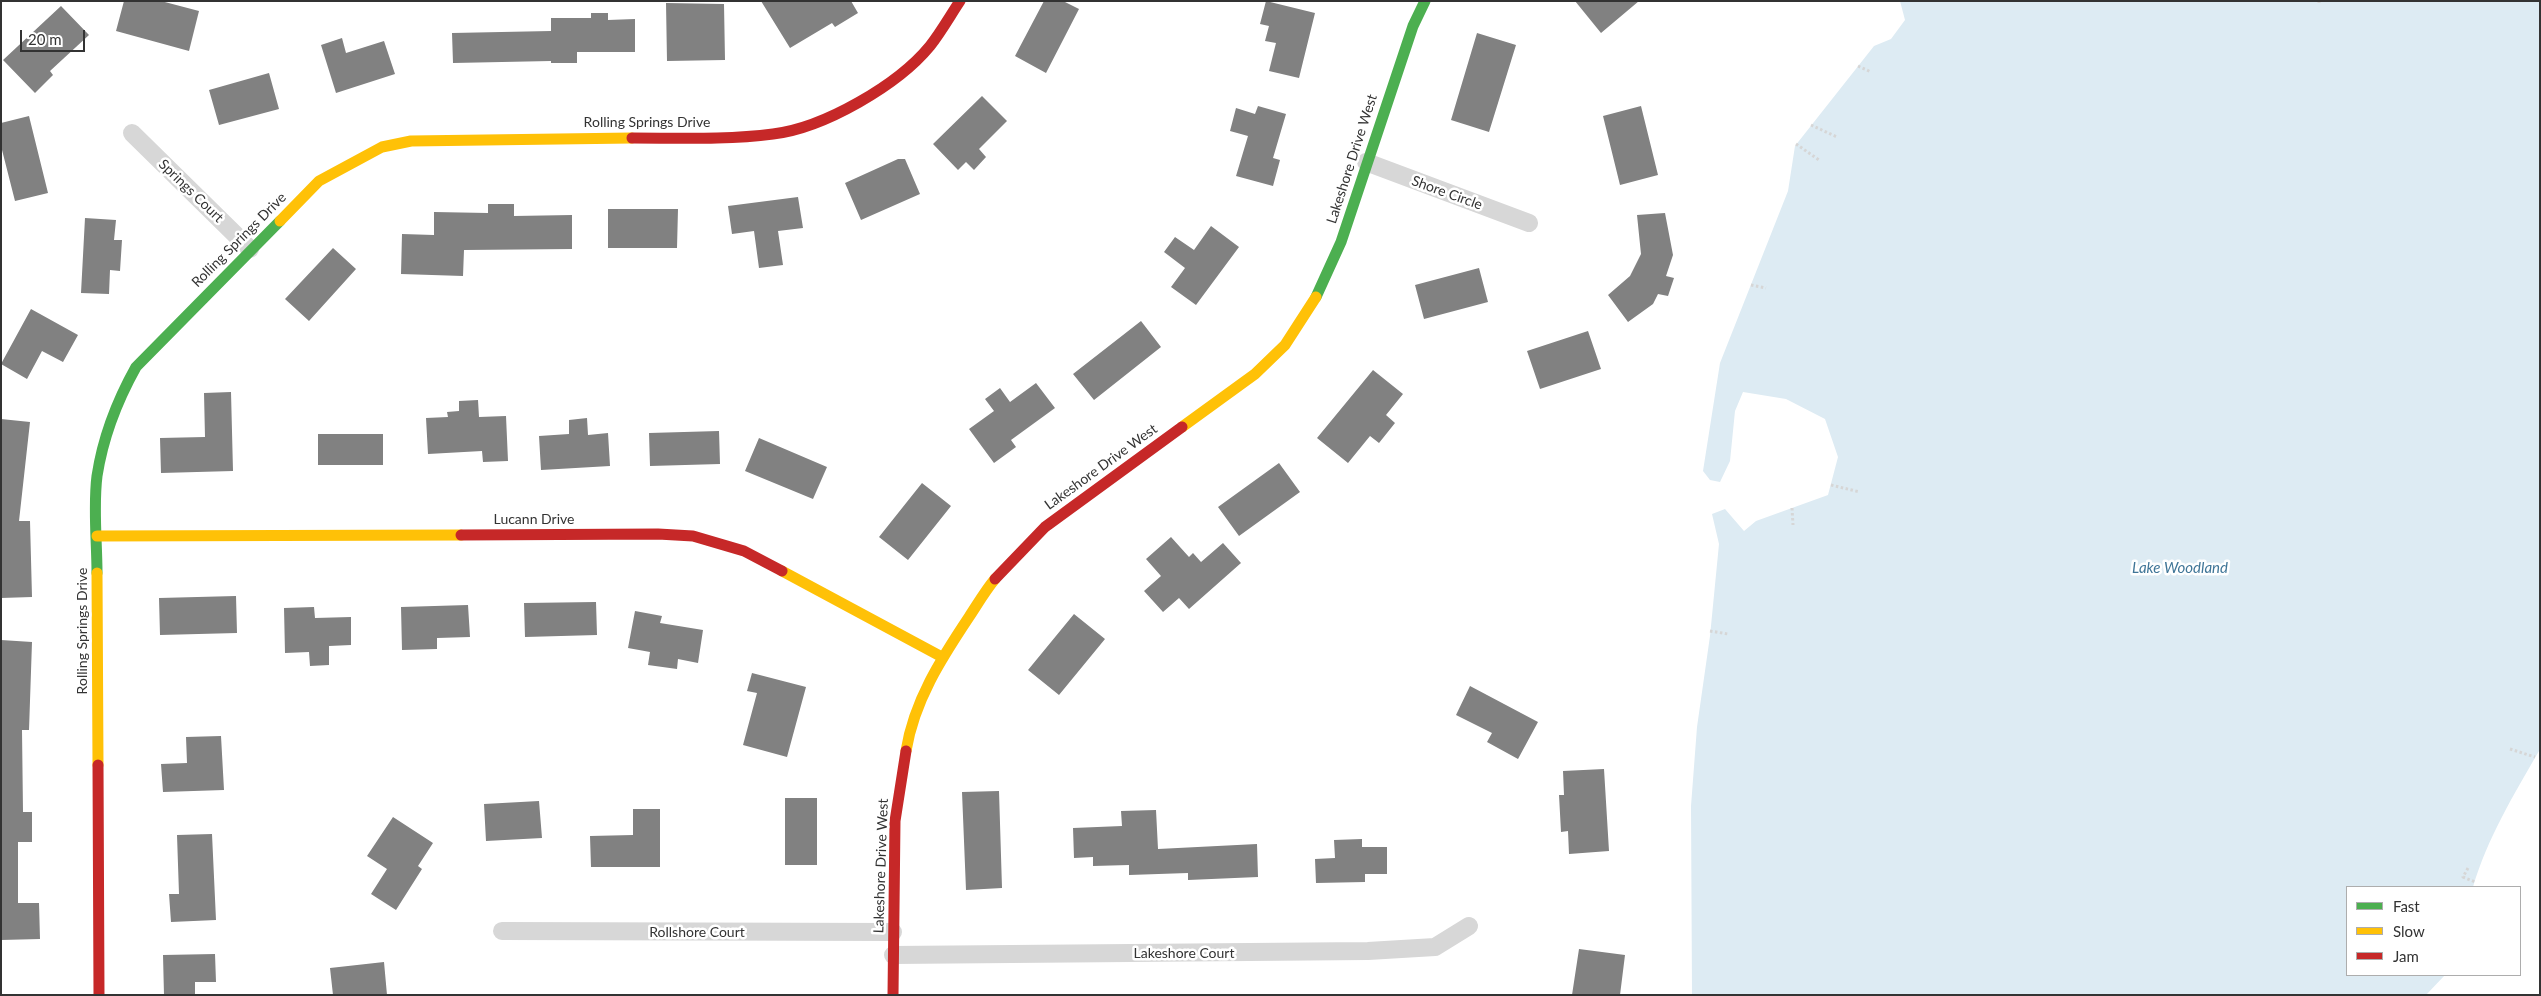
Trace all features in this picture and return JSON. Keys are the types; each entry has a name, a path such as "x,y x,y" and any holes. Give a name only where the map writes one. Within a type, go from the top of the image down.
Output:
{"street":[{"name":"Rolling Springs Drive","path":"99,995 97,478 105,433 119,396 136,366 319,181 382,147 411,141 530,138 702,138 775,134 826,119 869,97 904,71 930,46 960,1"},
{"name":"Lakeshore Drive West","path":"893,995 893,932 898,795 909,735 929,681 942,657 992,581 1044,527 1255,374 1285,345 1318,294 1340,242 1413,26 1425,1"},
{"name":"Springs Court","path":"132,133 250,250"},
{"name":"Shore Circle","path":"1366,162 1529,223"},
{"name":"Lucann Drive","path":"97,536 658,534 693,536 744,550 942,657"},
{"name":"Lakeshore Court","path":"893,955 1424,949 1450,939 1469,926"},
{"name":"Rollshore Court","path":"502,932 893,932"}],"path":[{"path":"1858,66 1871,72"},
{"path":"1811,125 1837,137"},
{"path":"1796,144 1819,160"},
{"path":"1751,285 1766,288"},
{"path":"1831,485 1860,492"},
{"path":"1792,508 1793,525"},
{"path":"1710,631 1728,634"},
{"path":"2510,749 2535,757"},
{"path":"2468,868 2463,877 2475,882"}],"water":[{"name":"Lake Woodland","path":"1900,1 2540,1 2539,751 2493,834 2473,886 2346,886 2346,976 2444,976 2426,995 1692,995 1691,806 1697,727 1710,636 1719,544 1712,514 1725,509 1744,531 1756,521 1828,495 1838,457 1825,419 1786,399 1743,392 1735,411 1730,461 1720,482 1710,480 1703,471 1720,363 1788,191 1795,146 1874,46 1891,39 1905,20"}],"building":[{"path":"124,1 161,1 199,11 189,51 116,31"},
{"path":"761,1 851,1 858,13 835,27 832,23 790,48"},
{"path":"1044,1 1063,1 1079,9 1046,73 1015,56"},
{"path":"1266,1 1315,13 1299,78 1269,71 1276,43 1265,41 1269,26 1260,24"},
{"path":"1575,1 1639,1 1601,33"},
{"path":"666,3 724,4 725,60 667,61"},
{"path":"61,6 89,35 50,71 53,75 35,93 3,60"},
{"path":"591,13 608,13 608,20 635,19 635,52 577,52 577,63 551,63 551,61 453,63 452,33 551,31 551,18 591,18"},
{"path":"1477,33 1516,45 1489,132 1451,120"},
{"path":"342,38 346,53 384,41 395,74 336,93 321,45"},
{"path":"269,73 279,109 219,125 209,90"},
{"path":"982,96 1007,121 979,149 986,157 974,170 966,162 958,170 933,144"},
{"path":"1258,106 1286,114 1273,158 1280,160 1273,186 1236,176 1248,136 1230,131 1236,108 1255,114"},
{"path":"1641,106 1658,175 1620,185 1603,116"},
{"path":"29,116 48,193 15,201 1,146 1,123"},
{"path":"898,159 905,159 920,194 861,220 845,183"},
{"path":"798,197 803,228 778,231 783,265 759,268 754,231 732,234 728,206"},
{"path":"488,204 514,204 514,216 572,215 572,249 464,250 463,276 401,274 402,234 434,235 434,212 488,213"},
{"path":"608,209 678,209 677,248 608,248"},
{"path":"1665,213 1673,255 1666,276 1674,278 1668,296 1658,294 1653,304 1628,322 1608,295 1630,276 1641,254 1637,215"},
{"path":"85,218 116,220 114,240 122,240 120,271 110,270 109,294 81,293"},
{"path":"1211,226 1239,247 1196,305 1171,287 1185,268 1164,252 1175,237 1194,250"},
{"path":"333,248 356,269 309,321 285,299"},
{"path":"1479,268 1488,302 1424,319 1415,285"},
{"path":"31,309 78,335 63,362 42,351 27,379 1,364"},
{"path":"1141,321 1161,347 1094,400 1073,374"},
{"path":"1588,331 1601,369 1540,389 1527,351"},
{"path":"1373,370 1403,394 1386,415 1395,423 1379,443 1370,436 1348,463 1317,438"},
{"path":"1036,383 1055,408 1011,440 1016,447 994,463 969,429 994,411 985,399 1000,388 1010,402"},
{"path":"231,392 233,471 161,473 160,438 205,437 204,393"},
{"path":"478,400 479,417 506,416 508,461 483,462 482,451 428,454 426,418 448,417 447,412 459,411 459,401"},
{"path":"587,418 588,435 608,433 610,466 541,470 539,436 569,434 569,420"},
{"path":"1,419 30,422 19,521 30,521 32,597 1,598"},
{"path":"719,431 720,464 650,466 649,433"},
{"path":"318,434 383,434 383,465 318,465"},
{"path":"759,438 827,467 813,499 745,471"},
{"path":"1279,463 1300,492 1239,536 1218,507"},
{"path":"922,483 951,506 908,560 879,537"},
{"path":"1171,537 1189,557 1193,553 1201,562 1223,543 1241,563 1189,609 1179,598 1163,612 1144,591 1161,576 1146,559"},
{"path":"236,596 237,633 160,635 159,598"},
{"path":"596,602 597,635 525,637 524,603"},
{"path":"468,605 470,637 437,638 437,649 402,650 401,607"},
{"path":"314,607 315,618 351,617 351,645 329,646 329,665 310,666 309,652 285,653 284,608"},
{"path":"635,611 662,616 660,623 703,630 698,663 678,659 677,669 648,665 650,652 628,648"},
{"path":"1074,614 1105,639 1059,695 1028,670"},
{"path":"1,640 32,642 29,730 22,730 23,812 32,812 32,842 18,842 18,903 39,903 40,939 1,940"},
{"path":"752,673 806,687 787,757 743,745 757,693 747,691"},
{"path":"1470,686 1538,722 1518,759 1487,742 1492,733 1456,715"},
{"path":"221,736 224,790 163,792 161,764 187,763 186,737"},
{"path":"1604,769 1609,851 1569,854 1568,831 1561,832 1559,795 1564,795 1563,771"},
{"path":"999,791 1002,888 966,890 962,792"},
{"path":"785,798 817,798 817,865 785,865"},
{"path":"539,801 542,838 486,841 484,804"},
{"path":"633,809 660,809 660,867 591,867 590,836 633,835"},
{"path":"1156,810 1158,849 1257,844 1258,877 1188,880 1188,873 1129,875 1129,865 1093,866 1093,857 1074,858 1073,828 1122,826 1121,811"},
{"path":"393,817 433,843 418,866 422,869 396,910 371,894 387,869 367,856"},
{"path":"212,834 216,920 171,922 169,894 179,894 177,835"},
{"path":"1362,839 1362,847 1387,847 1387,874 1365,874 1365,882 1316,883 1315,859 1335,858 1334,840"},
{"path":"1579,949 1625,955 1620,995 1572,995"},
{"path":"215,954 216,982 195,982 195,995 164,995 163,955"},
{"path":"384,962 387,995 333,995 330,968"}],"traffic: fast":[{"path":"1316,297 1341,242 1413,26 1425,1"},
{"path":"97,573 95,512 97,476 107,433 129,380 136,367 280,221"}],"traffic: slow":[{"path":"280,221 319,181 382,147 411,141 632,138"},
{"path":"1182,427 1255,374 1285,345 1316,297"},
{"path":"97,536 461,535"},
{"path":"782,571 942,657"},
{"path":"97,573 98,765"},
{"path":"906,751 915,715 930,681 948,649 995,579"}],"traffic: jam":[{"path":"632,138 756,136 793,130 837,114 880,89 916,61 942,30 960,1"},
{"path":"995,579 1045,527 1182,427"},
{"path":"461,535 658,534 693,536 744,551 782,571"},
{"path":"893,995 895,821 906,751"},
{"path":"98,765 99,995"}]}
